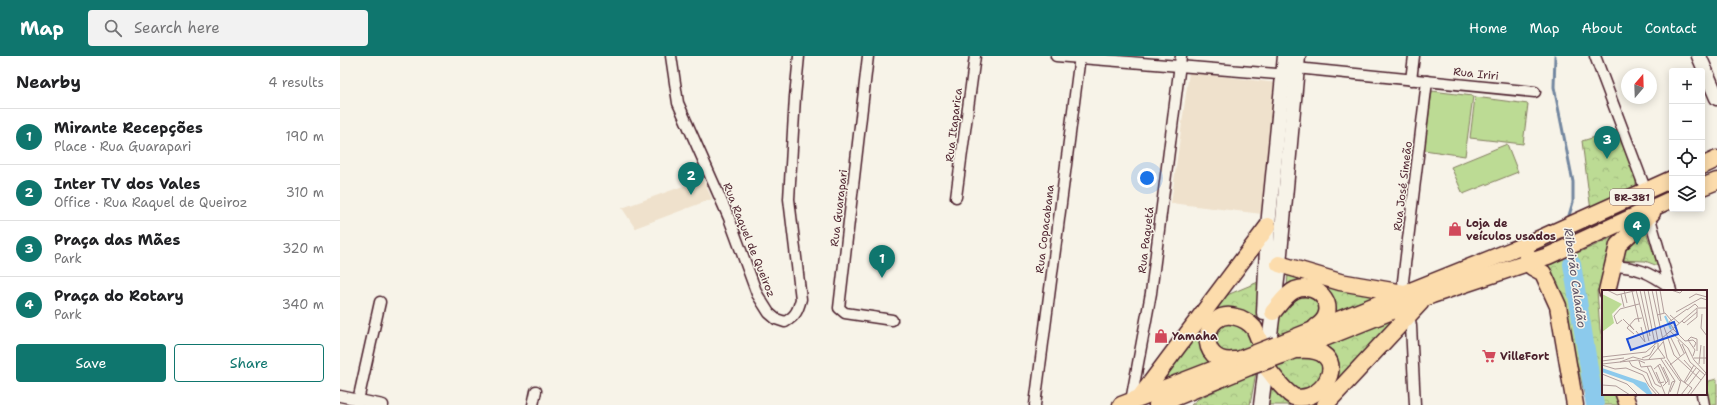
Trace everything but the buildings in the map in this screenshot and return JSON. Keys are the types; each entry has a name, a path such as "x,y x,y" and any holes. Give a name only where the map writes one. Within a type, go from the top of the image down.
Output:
{"main road":[{"path":"1273,312 1279,264 1293,69 1285,56"},
{"path":"1699,56 1717,98"},
{"path":"1254,405 1278,349 1268,226 1293,69"},
{"path":"1705,165 1717,159"},
{"name":"BR-381","path":"1537,240 1669,180"},
{"path":"1705,186 1717,181"},
{"name":"BR-381","path":"1530,265 1602,231 1642,216 1667,201"},
{"path":"1608,290 1612,266 1618,245 1642,216"},
{"path":"1131,401 1268,226"},
{"path":"1311,330 1407,304 1537,240"},
{"path":"1537,240 1527,258 1530,265 1543,272 1558,306 1575,405"},
{"path":"1279,264 1407,304"},
{"path":"1278,349 1508,269 1530,265"},
{"path":"1157,405 1210,383 1248,363 1278,349 1324,321 1327,316 1328,308 1325,300 1318,292 1311,289 1295,290 1273,312 1248,363 1261,405"},
{"path":"1326,405 1407,304"},
{"path":"1230,315 1246,321 1278,349 1315,350 1323,355 1331,367 1331,380 1325,390 1317,398 1305,402 1294,398 1248,363 1215,358 1211,352 1208,341 1209,332 1214,321 1230,315"},
{"path":"1131,401 1248,363"},
{"path":"1186,405 1210,383"},
{"path":"1624,395 1628,405"}],"street":[{"name":"Rua Raquel de Queiroz","path":"671,56 678,103 729,218 757,294 769,313 776,319 785,322 794,318 798,311 801,299 789,199 799,56"},
{"name":"Rua Guarapari","path":"868,56 839,308 845,314 892,320"},
{"name":"Rua Itaparica","path":"956,196 975,56"},
{"name":"Rua Iriri","path":"1056,56 1181,61 1293,69 1535,92"},
{"path":"1411,80 1414,56"},
{"path":"1594,56 1646,191"},
{"name":"Rua Copacabana","path":"1035,405 1080,57"},
{"name":"Rua Paquetá","path":"1131,401 1151,294 1181,61"},
{"name":"Rua José Simeão","path":"1415,405 1407,304 1403,281 1427,81"},
{"path":"1642,216 1670,289"},
{"path":"1612,266 1632,266 1652,275 1670,289"},
{"path":"358,403 380,302"},
{"path":"533,405 536,391"},
{"path":"1702,395 1704,405"},
{"path":"340,396 358,403 383,405"}],"shaded area":[{"path":"1189,72 1278,83 1262,214 1171,203"},
{"path":"703,179 712,199 635,228 622,208"}],"green space":[{"path":"1432,91 1473,96 1465,156 1424,150"},
{"path":"1475,97 1528,104 1523,144 1470,138"},
{"path":"1618,130 1636,178 1636,186 1634,191 1591,211 1582,141"},
{"path":"1507,144 1518,172 1463,194 1451,167"},
{"path":"1633,227 1597,291 1602,338 1602,395 1616,395 1621,405 1587,405 1565,315 1539,269 1594,246"},
{"path":"1638,231 1646,232 1658,266 1645,261 1616,260"},
{"path":"1288,272 1385,297 1332,319 1331,302 1287,289"},
{"path":"1263,280 1260,325 1238,310 1223,309 1202,334 1200,345 1202,350 1221,366 1153,391 1220,298"},
{"path":"1298,291 1318,301 1320,308 1319,318 1276,342 1280,314"},
{"path":"1406,313 1322,405 1313,405 1327,395 1331,390 1337,375 1331,363 1314,345"},
{"path":"1224,317 1252,332 1257,350 1231,354 1217,348 1212,326"},
{"path":"1309,355 1323,362 1326,373 1309,397 1281,381 1276,362"},
{"path":"1256,372 1250,405 1191,405 1198,399"},
{"path":"1717,379 1717,405 1707,405 1705,396 1707,395 1709,381"},
{"path":"1271,380 1278,396 1290,405 1267,405"}],"waterway":[{"name":"Ribeirão Caladão","path":"1555,56 1554,87 1573,182 1573,202 1568,219"},
{"name":"Ribeirão Caladão","path":"1570,252 1572,264"},
{"name":"Ribeirão Caladão","path":"1572,264 1595,405"}],"place":[{"name":"Praça das Mães","path":"1607,159"},
{"name":"Inter TV dos Vales","path":"691,195"},
{"name":"Loja de veículos usados","path":"1455,229"},
{"name":"Praça do Rotary","path":"1637,245"},
{"name":"Mirante Recepções","path":"882,278"},
{"name":"Yamaha","path":"1161,336"},
{"name":"VilleFort","path":"1489,356"}]}
